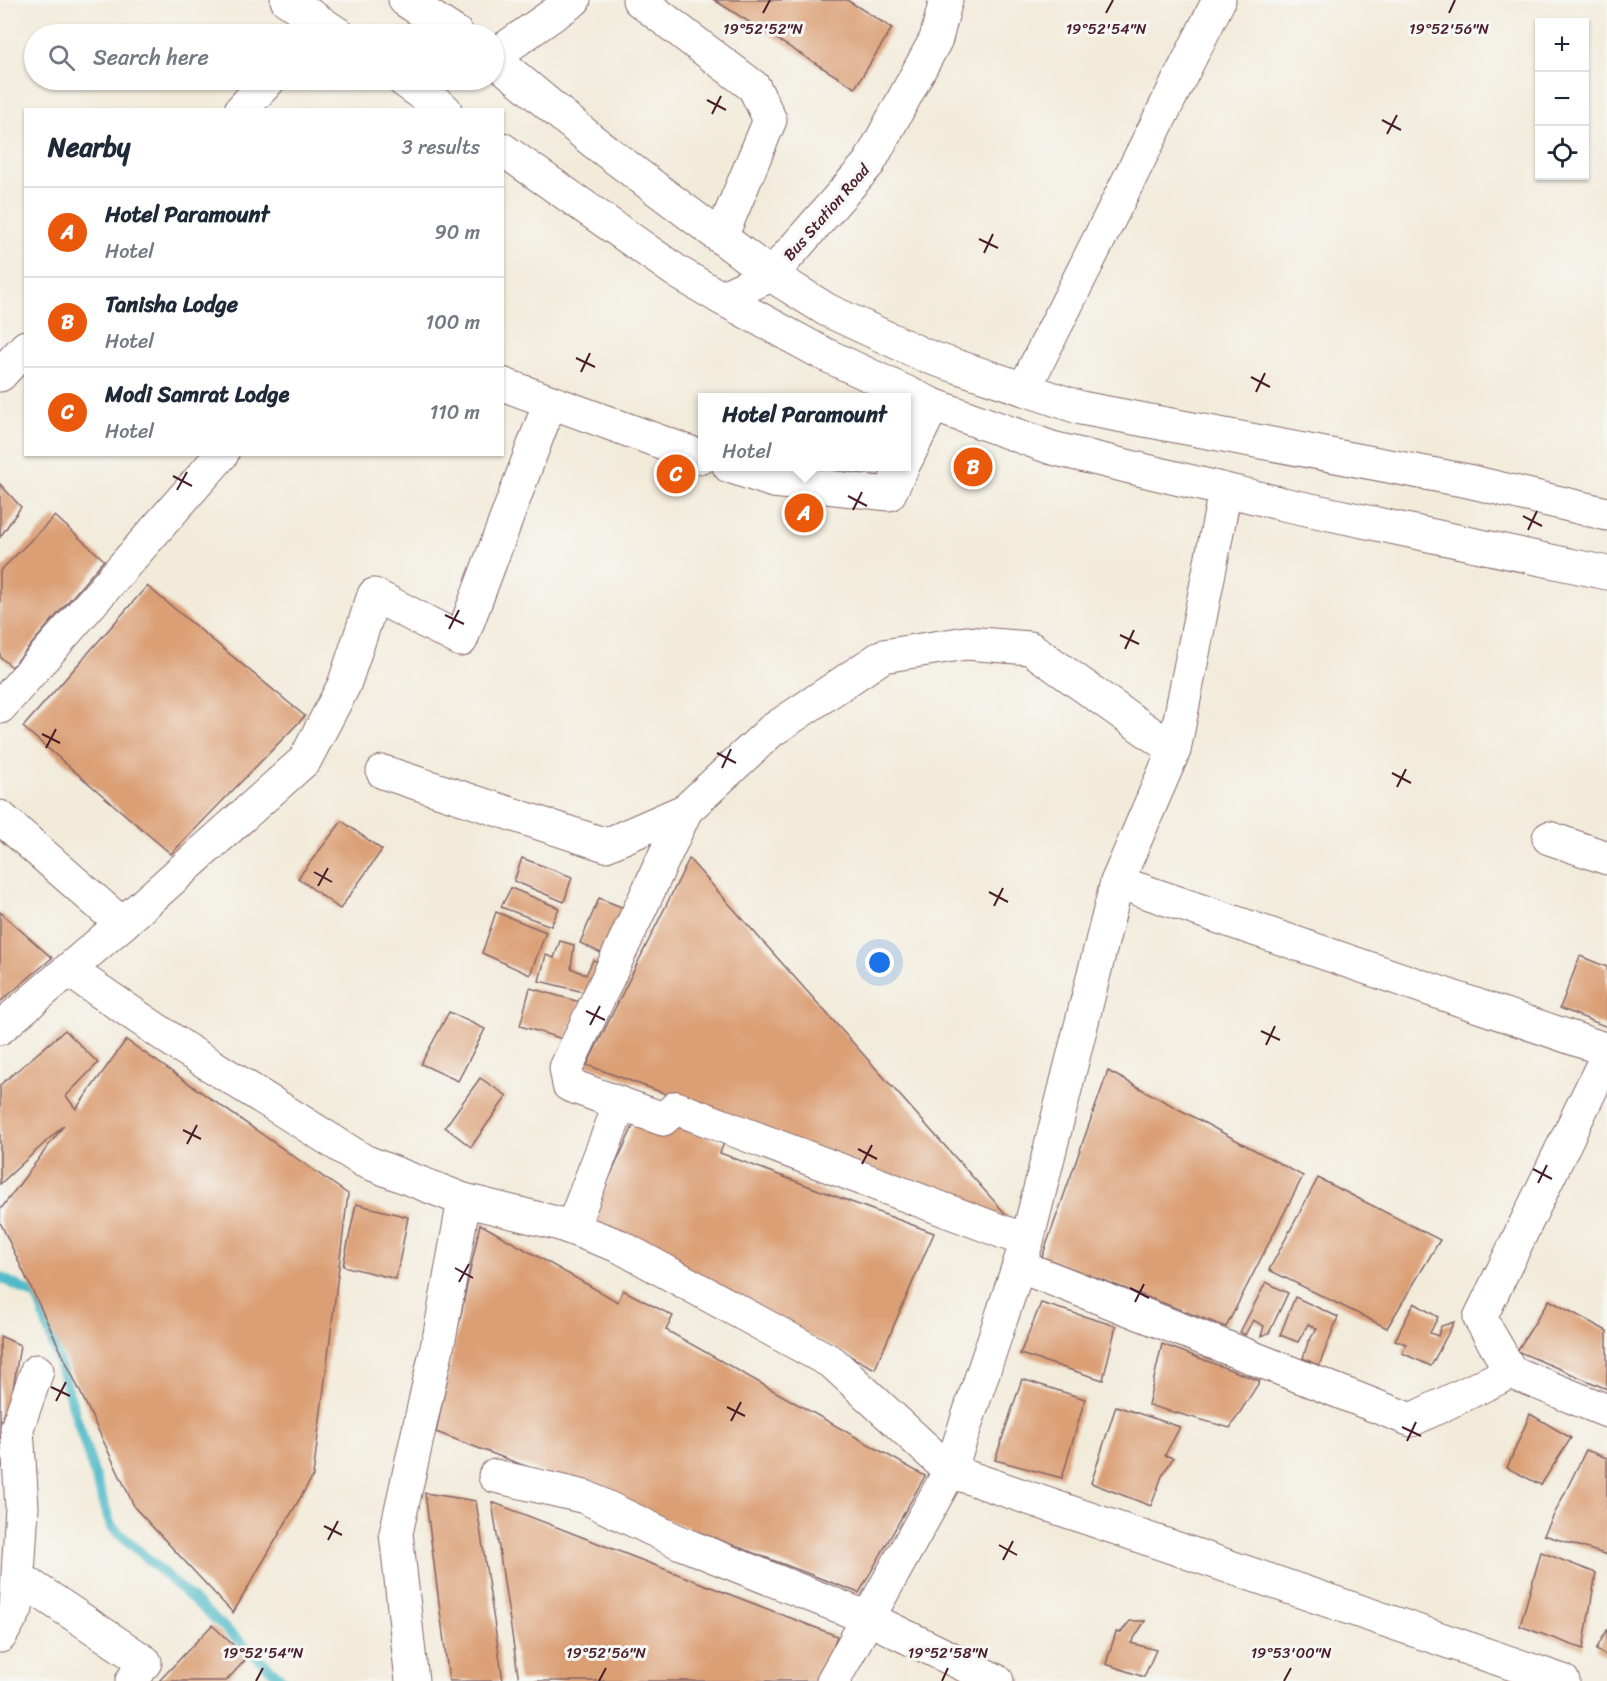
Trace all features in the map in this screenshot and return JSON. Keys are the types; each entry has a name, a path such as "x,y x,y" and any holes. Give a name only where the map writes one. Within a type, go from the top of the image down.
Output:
{"street":[{"path":"287,0 316,24"},
{"path":"405,0 442,24"},
{"path":"504,50 574,0"},
{"path":"639,0 754,87 770,120 721,237"},
{"name":"Bus Station Road","path":"721,298 771,275 870,163 936,39 946,0"},
{"path":"1024,389 1219,0"},
{"path":"504,66 594,142 771,275 827,310 926,356 1081,408 1468,481 1607,514"},
{"path":"243,108 259,90"},
{"path":"417,90 443,108"},
{"path":"504,150 679,273 822,353 907,393"},
{"path":"0,375 24,349"},
{"path":"504,385 698,456"},
{"path":"911,395 933,405 1052,448 1225,490 1607,573"},
{"path":"0,1028 70,971 306,760 344,685 374,596 461,640 550,402"},
{"path":"911,449 933,405"},
{"path":"4,696 220,456"},
{"path":"743,471 773,482 889,494 900,471"},
{"path":"833,1681 950,1472 1023,1254 1117,882 1174,750 1225,490"},
{"path":"383,772 606,845 686,810 771,731 883,656 966,642 1030,648 1174,750"},
{"path":"686,810 566,1068 569,1085 663,1119 676,1108 1411,1420 1511,1372"},
{"path":"0,817 122,924"},
{"path":"1549,838 1607,858"},
{"path":"1117,882 1607,1050"},
{"path":"70,971 182,1047 364,1161 464,1200 572,1228 619,1246 833,1363 950,1472 1563,1681"},
{"path":"1607,1056 1480,1318 1511,1372 1607,1411"},
{"path":"572,1228 620,1104"},
{"path":"412,1681 396,1533 440,1334 464,1200"},
{"path":"0,1636 16,1609 22,1507 17,1428 37,1371"},
{"path":"495,1476 585,1497 681,1543 868,1618 997,1681"},
{"path":"18,1577 145,1662 132,1681"}],"building":[{"path":"714,0 847,0 892,28 855,88"},
{"path":"0,484 21,507 0,537"},
{"path":"55,516 104,560 12,667 0,657 0,571"},
{"path":"147,586 305,716 171,854 23,727"},
{"path":"342,821 382,850 340,909 298,878"},
{"path":"522,858 572,877 564,902 514,881"},
{"path":"689,859 1011,1220 587,1065"},
{"path":"511,888 559,908 551,926 501,907"},
{"path":"599,898 626,909 605,955 580,943"},
{"path":"0,912 52,958 0,1002"},
{"path":"496,912 546,932 530,975 482,953"},
{"path":"560,941 574,945 571,968 586,975 593,960 603,963 592,994 539,981 546,955 554,958"},
{"path":"1580,956 1607,967 1607,1027 1560,1008"},
{"path":"530,988 580,1002 566,1040 520,1026"},
{"path":"449,1012 485,1029 458,1081 421,1064"},
{"path":"65,1030 98,1063 66,1096 76,1109 126,1040 348,1194 313,1476 233,1613 135,1508 0,1222 0,1210 64,1125 0,1184 0,1085"},
{"path":"1108,1071 1303,1176 1226,1327 1042,1257"},
{"path":"480,1078 507,1096 471,1147 445,1127"},
{"path":"635,1122 669,1134 672,1125 724,1143 720,1153 934,1233 875,1369 589,1222"},
{"path":"1318,1178 1440,1240 1387,1328 1269,1270"},
{"path":"356,1204 408,1217 396,1279 343,1266"},
{"path":"480,1224 618,1302 623,1290 673,1316 666,1330 925,1476 859,1593 436,1432"},
{"path":"1266,1282 1288,1293 1269,1333 1261,1336 1264,1326 1253,1320 1245,1335 1240,1332"},
{"path":"1295,1297 1338,1317 1319,1366 1303,1358 1308,1342 1317,1329 1308,1324 1298,1342 1280,1335"},
{"path":"1549,1300 1607,1331 1607,1389 1517,1351"},
{"path":"1041,1303 1116,1326 1103,1380 1020,1354"},
{"path":"1414,1303 1438,1317 1430,1333 1438,1336 1441,1326 1454,1322 1431,1366 1402,1353 1406,1344 1395,1340"},
{"path":"0,1336 20,1345 1,1466 0,1466"},
{"path":"1162,1344 1260,1381 1230,1428 1148,1405"},
{"path":"1022,1379 1085,1399 1062,1478 995,1460"},
{"path":"1116,1406 1180,1427 1165,1455 1173,1458 1162,1476 1151,1506 1091,1483"},
{"path":"1530,1414 1571,1438 1541,1485 1507,1468"},
{"path":"1586,1450 1607,1458 1607,1555 1544,1535"},
{"path":"425,1493 476,1501 503,1681 449,1681"},
{"path":"492,1502 837,1636 821,1681 519,1681"},
{"path":"1541,1552 1596,1573 1583,1649 1520,1626"},
{"path":"1130,1621 1145,1621 1131,1643 1156,1650 1144,1677 1106,1664 1116,1632 1121,1632"},
{"path":"212,1625 247,1658 226,1681 159,1681"},
{"path":"1607,1629 1607,1656 1596,1650"}],"waterway":[{"path":"0,1277 38,1297 111,1526 284,1681"}],"place":[{"name":"Tanisha Lodge","path":"973,467"},
{"name":"Modi Samrat Lodge","path":"676,474"},
{"name":"Hotel Paramount","path":"804,513"}]}
